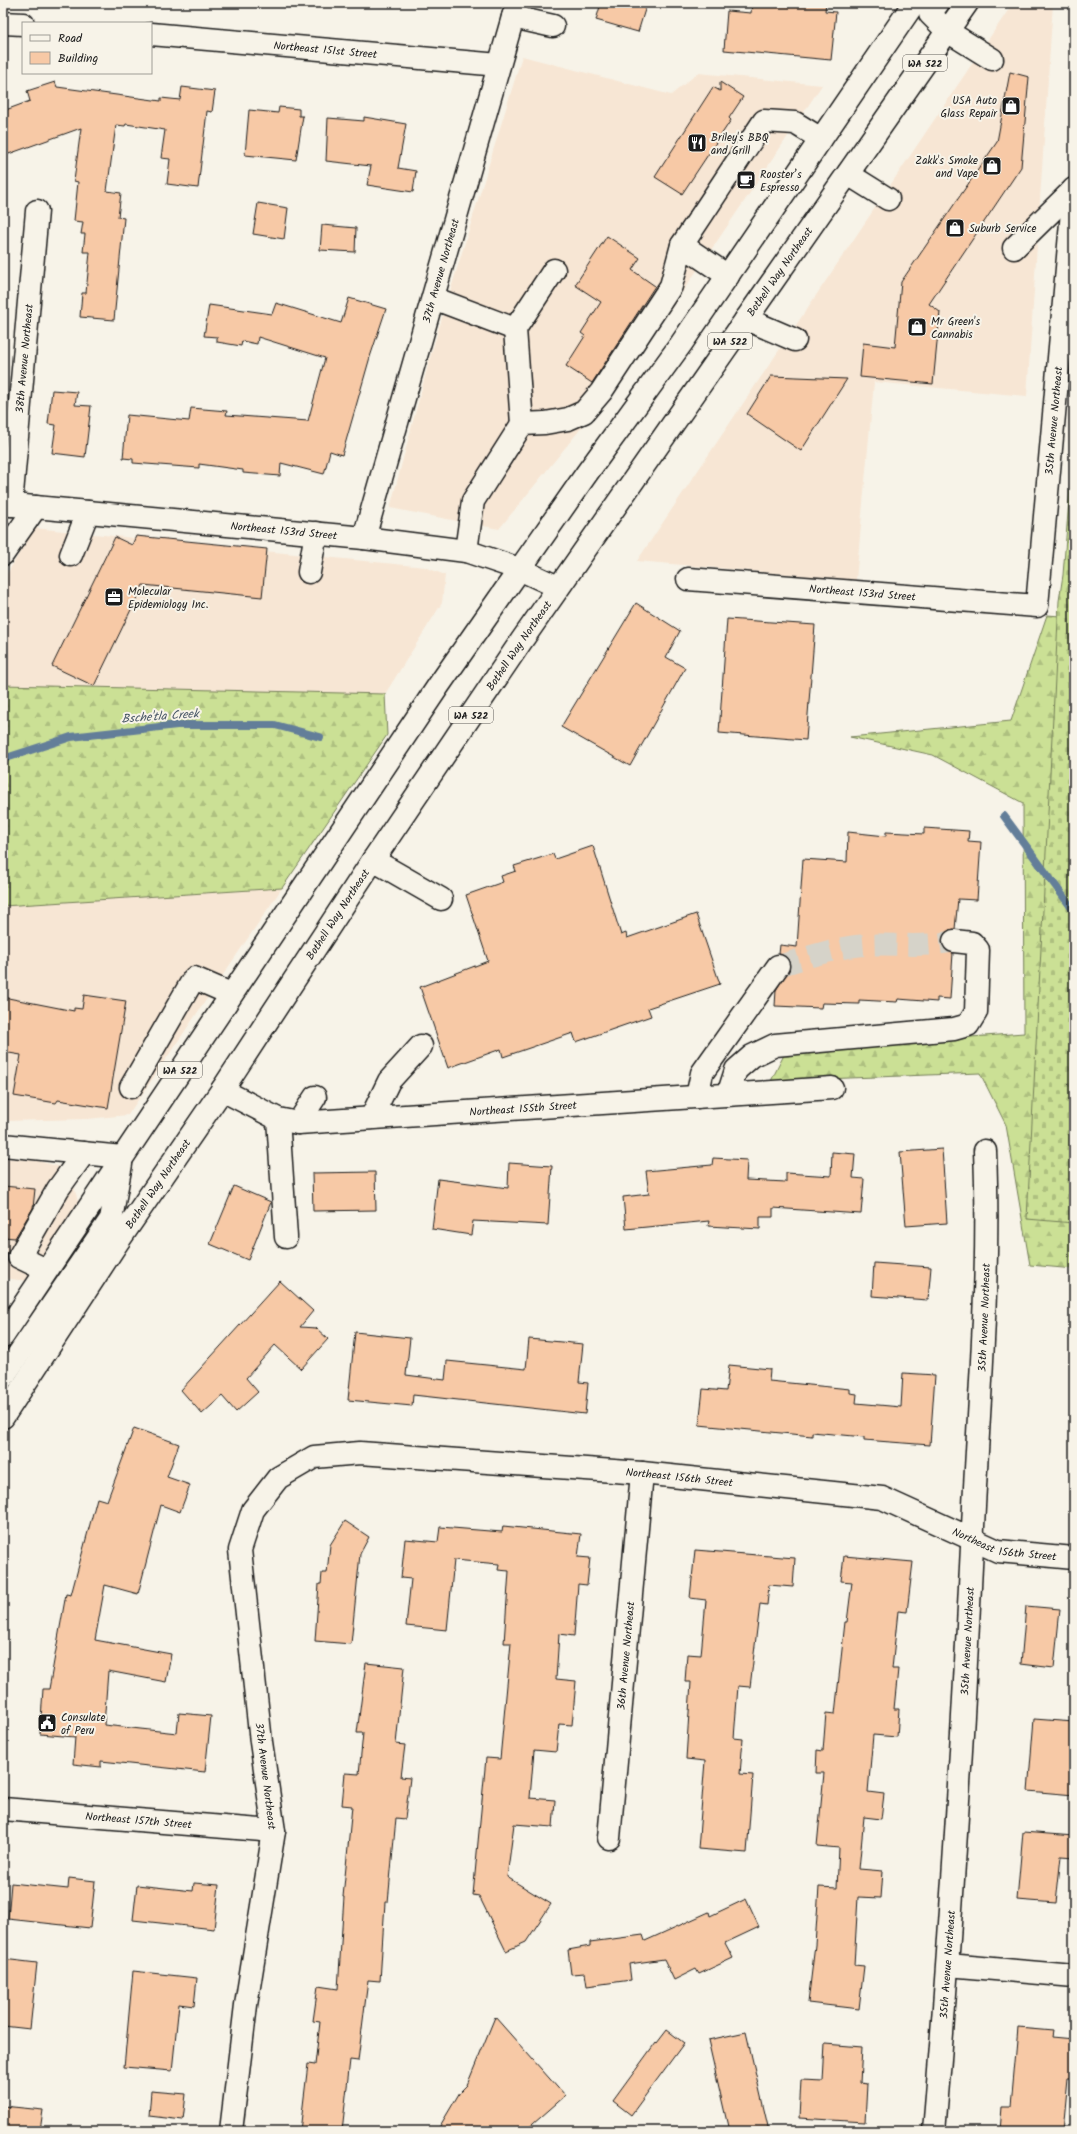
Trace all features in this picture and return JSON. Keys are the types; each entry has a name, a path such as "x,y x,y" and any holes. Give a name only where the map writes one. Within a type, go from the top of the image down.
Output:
{"street":[{"name":"WA 522","path":"3,1336 231,994 519,569 728,276 914,3"},
{"path":"938,3 930,14 947,31 992,59"},
{"name":"Bothell Way Northeast","path":"3,1417 118,1243 222,1090 373,860 558,587 967,3"},
{"path":"515,10 554,26"},
{"name":"37th Avenue Northeast","path":"364,538 515,10"},
{"path":"3,23 22,24"},
{"name":"Northeast 151st Street","path":"152,34 499,65"},
{"path":"522,424 545,423 568,418 584,412 602,392 671,286 682,245 764,121 795,123 821,139"},
{"path":"848,174 888,199"},
{"path":"1014,248 1074,189"},
{"name":"35th Avenue Northeast","path":"1037,606 1074,189"},
{"name":"38th Avenue Northeast","path":"7,505 37,211"},
{"path":"682,245 728,276"},
{"path":"466,551 473,501 522,424 515,329 554,270"},
{"path":"433,298 515,329"},
{"path":"746,319 795,340"},
{"name":"Northeast 153rd Street","path":"7,505 316,533 466,551 519,569 558,587"},
{"path":"3,554 36,507"},
{"path":"71,555 88,512"},
{"path":"309,572 316,533"},
{"name":"Northeast 153rd Street","path":"688,578 1037,606"},
{"path":"373,860 441,899"},
{"path":"728,1095 736,1070 752,1056 774,1045 954,1029 968,1025 976,1012 978,950 972,943 954,941"},
{"path":"697,1097 702,1074 778,966"},
{"path":"131,1087 194,978 231,994"},
{"path":"371,1118 389,1081 421,1046"},
{"name":"Northeast 155th Street","path":"288,1121 371,1118 832,1088"},
{"path":"222,1090 288,1121"},
{"path":"286,1237 288,1121 315,1097"},
{"path":"3,1145 122,1157 111,1219 3,1377"},
{"name":"35th Avenue Northeast","path":"934,2131 948,1965 972,1541 988,1215 985,1151"},
{"path":"46,1270 19,1257 58,1189 84,1153"},
{"name":"Northeast 156th Street","path":"278,1478 314,1457 360,1454 642,1473 882,1498 972,1541 998,1551 1074,1558"},
{"name":"36th Avenue Northeast","path":"609,1838 642,1473"},
{"name":"37th Avenue Northeast","path":"230,2131 246,2005 274,1830 261,1742 240,1550 254,1510 278,1478"},
{"name":"Northeast 157th Street","path":"3,1809 274,1830"},
{"path":"948,1965 1074,1976"}],"shaded area":[{"path":"1013,3 1053,3 1027,396 874,382 856,580 637,561"},
{"path":"522,56 671,95 698,73 822,85 631,367 499,529 390,508 431,354"},
{"path":"34,528 425,567 445,575 442,603 385,694 79,696 3,689 3,581"},
{"path":"282,888 128,1115 87,1119 3,1121 4,905"},
{"path":"3,1158 38,1161 61,1167 73,1182 78,1202 27,1281 3,1278"}],"green space":[{"path":"1074,438 1074,1223 1027,1219 1059,601 1063,575"},
{"path":"1047,615 1074,617 1074,1269 1030,1265 1006,1125 980,1073 771,1081 786,1051 1024,1033 1023,803 933,755 850,737 1011,721"},
{"path":"3,685 385,694 387,735 282,888 3,906"}],"building":[{"path":"601,3 647,3 638,32 596,20"},
{"path":"752,3 826,3 825,11 836,12 831,60 724,50 727,11 751,13"},
{"path":"1010,72 1029,77 1021,167 929,304 940,312 933,384 860,377 863,343 895,347 901,282 997,142"},
{"path":"55,82 57,87 161,101 161,98 180,100 182,87 215,91 212,112 207,111 198,188 167,184 170,159 161,158 165,130 126,124 125,126 116,125 107,191 121,193 118,217 124,218 114,320 80,317 82,293 86,293 90,252 83,252 85,234 81,234 83,222 74,221 78,182 74,181 81,128 3,156 3,111 30,101 27,91"},
{"name":"Briley's BBQ and Grill","path":"720,82 743,97 729,118 731,120 682,194 655,177 713,87 720,91"},
{"path":"279,107 299,109 299,116 303,116 296,160 245,155 249,110 278,113"},
{"path":"364,117 406,124 398,168 416,171 413,192 367,185 371,166 326,161 328,118 364,121"},
{"path":"258,203 288,208 284,239 253,234"},
{"path":"322,225 356,228 355,252 320,250"},
{"path":"607,236 640,258 632,270 655,286 592,383 566,366 585,336 581,333 601,302 575,285"},
{"path":"349,298 386,309 370,357 342,455 330,451 324,474 281,463 280,476 243,473 243,470 199,464 199,468 133,463 133,459 123,458 127,415 189,421 191,408 227,411 226,415 308,421 325,358 258,337 257,344 242,341 241,346 217,342 217,337 204,336 209,305 272,314 276,303 341,323"},
{"path":"771,376 847,379 801,451 747,414"},
{"path":"52,390 77,392 75,405 91,406 85,457 52,453 56,425 48,424"},
{"path":"136,536 267,549 262,597 143,585 94,686 52,666 115,537 132,545"},
{"path":"636,603 680,631 666,657 685,668 630,766 561,727"},
{"path":"727,619 815,625 806,740 719,733"},
{"path":"924,828 969,831 968,841 981,842 977,900 958,899 955,929 949,930 942,939 943,946 947,951 953,953 950,999 937,998 937,1002 898,999 897,1002 859,1000 859,1004 822,1003 821,1008 775,1006 776,990 790,967 786,956 779,954 780,945 797,947 803,859 847,862 848,832 886,836 886,832 924,834"},
{"path":"593,846 621,935 626,933 627,938 696,914 720,984 648,1008 651,1016 576,1042 573,1033 503,1057 501,1049 448,1068 420,987 488,961 466,895 503,882 501,876 516,871 514,866 553,854 555,859"},
{"path":"84,995 126,1001 108,1108 58,1100 56,1103 14,1096 21,1055 3,1052 3,997 74,1011 74,1008 82,1009"},
{"path":"942,1149 947,1223 906,1226 900,1152"},
{"path":"832,1152 855,1154 853,1178 864,1179 861,1214 773,1208 773,1217 760,1217 760,1229 708,1226 709,1221 626,1229 623,1197 649,1194 646,1171 712,1165 713,1158 747,1160 746,1180 786,1182 786,1173 831,1176"},
{"path":"509,1163 552,1166 548,1225 473,1221 471,1235 432,1229 438,1179 508,1188"},
{"path":"375,1172 376,1210 313,1211 312,1173"},
{"path":"3,1186 35,1189 33,1208 15,1238 3,1237"},
{"path":"234,1186 271,1202 248,1260 210,1244"},
{"path":"874,1263 931,1267 928,1300 872,1296"},
{"path":"280,1281 313,1311 300,1327 316,1328 328,1339 301,1369 275,1345 246,1378 258,1392 236,1412 222,1396 202,1414 181,1390"},
{"path":"355,1332 410,1338 406,1375 445,1380 447,1361 526,1369 529,1339 583,1344 579,1382 588,1383 585,1414 413,1395 412,1406 348,1400"},
{"path":"729,1365 770,1369 769,1381 850,1389 850,1393 857,1394 856,1403 901,1407 903,1373 935,1375 930,1445 864,1440 864,1437 812,1432 812,1436 699,1425 703,1389 726,1391"},
{"path":"134,1428 179,1444 167,1477 190,1485 180,1512 161,1505 138,1594 105,1585 95,1640 171,1654 166,1682 108,1671 104,1725 177,1733 179,1713 211,1716 205,1772 101,1761 101,1767 73,1764 75,1737 40,1734 43,1689 49,1689 66,1594 71,1595 97,1498 107,1501"},
{"path":"345,1521 369,1537 360,1554 351,1644 315,1641 319,1584 321,1584 322,1573 327,1573 330,1545"},
{"path":"503,1526 581,1534 578,1557 590,1558 587,1585 578,1584 574,1636 559,1634 556,1679 576,1681 572,1725 559,1724 556,1752 534,1750 530,1798 555,1800 553,1827 514,1824 507,1877 551,1904 526,1942 506,1951 479,1896 473,1895 486,1758 500,1759 511,1643 504,1643 509,1571 498,1570 499,1564 454,1560 447,1630 406,1626 411,1579 401,1578 405,1539 438,1542 440,1527 502,1532"},
{"path":"695,1550 795,1558 793,1587 769,1585 767,1605 760,1604 750,1687 738,1686 734,1738 743,1739 740,1774 753,1775 747,1853 698,1849 705,1761 686,1759 691,1682 685,1682 687,1654 701,1655 706,1600 690,1598"},
{"path":"844,1556 913,1562 907,1612 898,1611 892,1669 898,1669 894,1709 899,1709 897,1737 873,1735 868,1792 884,1794 881,1819 864,1817 859,1869 883,1871 881,1898 858,1897 854,1965 864,1966 859,2009 808,2003 815,1945 819,1887 837,1888 839,1848 817,1846 824,1773 816,1773 817,1750 823,1751 826,1713 835,1714 845,1622 847,1622 852,1582 841,1581"},
{"path":"1026,1606 1060,1609 1054,1668 1021,1664"},
{"path":"366,1663 404,1667 396,1744 405,1745 401,1777 410,1778 405,1819 396,1818 388,1902 385,1902 380,1981 368,1980 358,2061 350,2060 342,2131 300,2131 308,2064 315,2065 320,2022 313,2021 318,1986 338,1989 343,1897 352,1806 342,1805 345,1773 359,1774 363,1733 357,1733"},
{"path":"1034,1719 1074,1722 1074,1795 1028,1791"},
{"path":"1023,1832 1074,1836 1074,1857 1061,1856 1056,1903 1017,1900"},
{"path":"69,1878 95,1881 90,1928 8,1919 11,1883 68,1889"},
{"path":"194,1883 219,1885 214,1929 133,1920 137,1885 193,1891"},
{"path":"746,1899 759,1927 725,1943 733,1958 699,1974 696,1969 674,1980 664,1959 629,1964 631,1980 587,1986 585,1973 571,1974 568,1950 590,1946 590,1942 643,1935 645,1941 709,1912 710,1916"},
{"path":"3,1959 37,1963 30,2029 3,2026"},
{"path":"133,1971 197,1978 194,2006 179,2004 172,2071 124,2067"},
{"path":"495,2017 565,2096 525,2131 437,2131 460,2092 467,2085"},
{"path":"1018,2028 1053,2031 1052,2037 1074,2039 1074,2078 1067,2078 1062,2131 1000,2131 1002,2107 1011,2107"},
{"path":"667,2030 684,2043 631,2115 613,2101 656,2042 657,2043"},
{"path":"746,2032 769,2131 729,2131 708,2040"},
{"path":"825,2044 862,2047 860,2083 867,2084 865,2122 799,2118 801,2080 823,2081"},
{"path":"151,2091 186,2094 183,2120 149,2116"},
{"path":"3,2106 43,2110 40,2131 3,2131"}],"waterway":[{"name":"Bsche'tla Creek","path":"3,759 71,737 177,725 275,725 320,737"},
{"name":"Bsche'tla Creek","path":"1004,816 1074,911"}],"tunnel":[{"path":"778,966 821,953 854,946 931,944 954,941"}],"place":[{"name":"USA Auto Glass Repair","path":"1011,106"},
{"name":"Briley's BBQ and Grill","path":"697,143"},
{"name":"Zakk's Smoke and Vape","path":"992,166"},
{"name":"Rooster’s Espresso","path":"746,180"},
{"name":"Suburb Service","path":"955,228"},
{"name":"Mr Green's Cannabis","path":"917,327"},
{"name":"Molecular Epidemiology Inc.","path":"114,597"},
{"name":"Consulate of Peru","path":"47,1723"}]}
